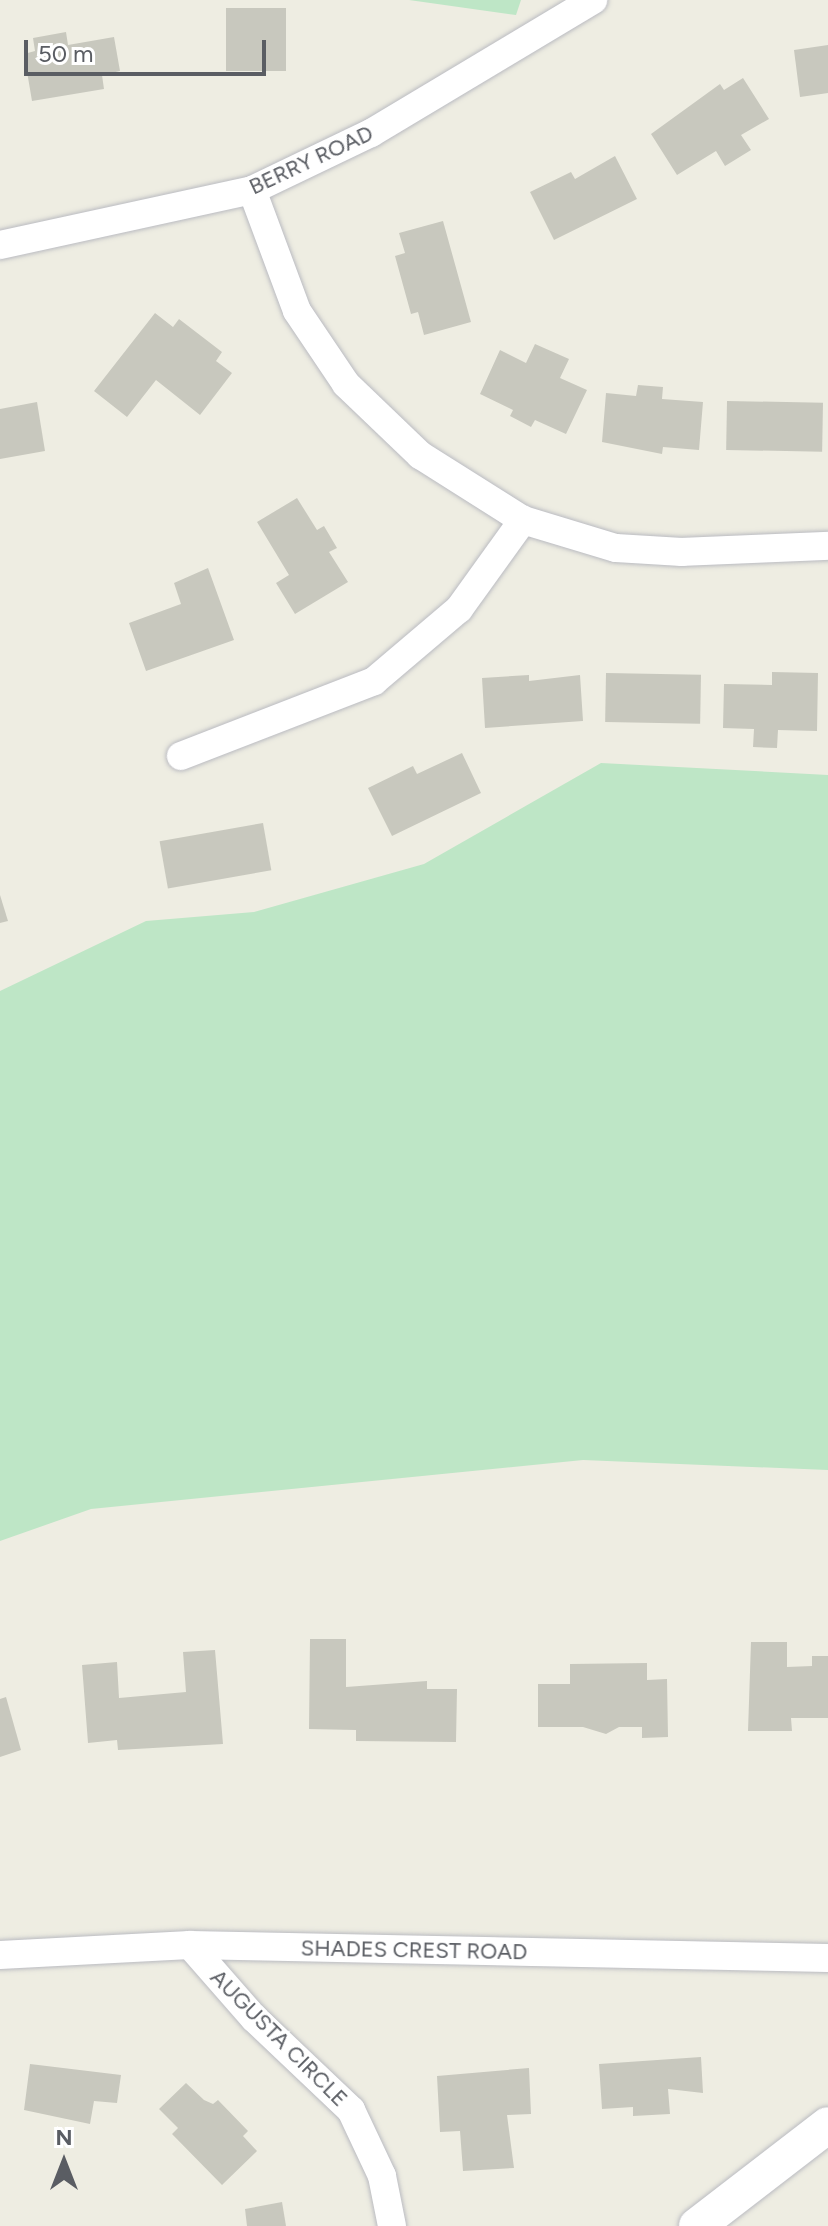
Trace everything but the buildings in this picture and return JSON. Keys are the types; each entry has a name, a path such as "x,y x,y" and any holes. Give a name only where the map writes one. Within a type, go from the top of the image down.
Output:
{"street":[{"name":"BERRY ROAD","path":"0,245 252,190 371,133 592,0"},
{"path":"252,190 297,311 346,384 420,455 523,520 616,548 682,552 828,546"},
{"path":"181,756 374,681 459,609 523,520"},
{"name":"SHADES CREST ROAD","path":"0,1955 190,1945 828,1958"},
{"name":"AUGUSTA CIRCLE","path":"190,1945 254,2018 351,2110 382,2176 392,2226"},
{"path":"697,2226 828,2125"}],"green space":[{"path":"409,0 521,0 516,15"},
{"path":"601,763 828,775 828,1470 583,1460 91,1509 0,1541 0,991 146,921 254,912 424,864"}]}
